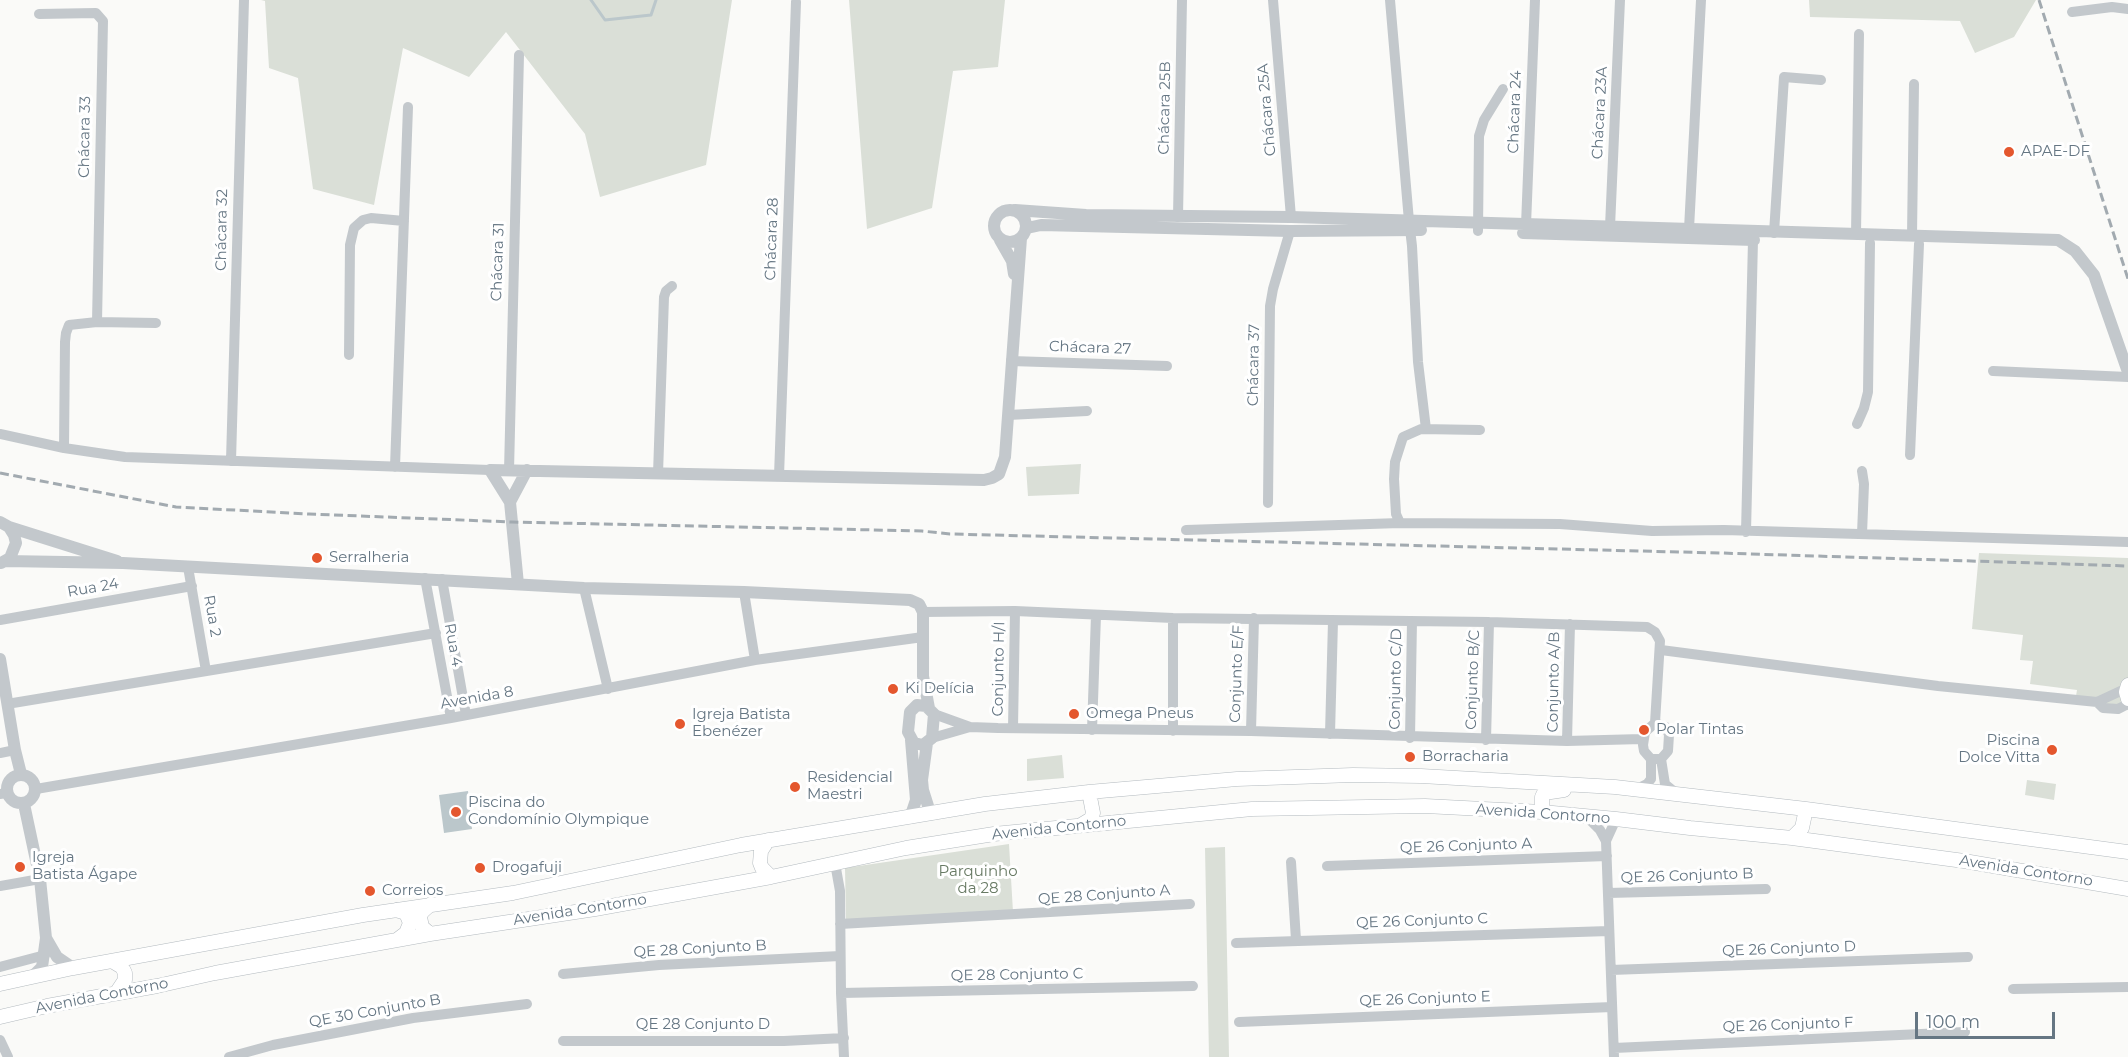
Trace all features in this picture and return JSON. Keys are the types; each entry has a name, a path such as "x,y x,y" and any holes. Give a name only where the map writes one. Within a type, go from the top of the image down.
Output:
{"main road":[{"name":"Avenida Contorno","path":"0,984 73,968 396,910 513,893 768,840 985,804 1237,779 1353,775 1580,784 1806,809 2126,850"},
{"path":"1542,812 1544,793 1569,790 1580,784"},
{"path":"1081,825 1091,819 1089,792"},
{"name":"Avenida Contorno","path":"0,1017 215,973 430,934 595,909 771,877 906,848 994,834 1252,809 1425,806 1542,812 1792,838 1964,861 2128,889"},
{"path":"1792,838 1802,828 1806,809"},
{"path":"768,840 761,851 760,863 771,877"},
{"path":"430,934 422,927 420,917 431,904"},
{"path":"396,910 406,913 410,923 406,933 397,940"},
{"path":"112,961 122,967 125,973 117,992"}],"street":[{"name":"Chácara 32","path":"231,461 244,0"},
{"name":"Chácara 25B","path":"1178,217 1182,0"},
{"name":"Chácara 25A","path":"1273,0 1291,217"},
{"path":"1390,0 1413,246 1418,362 1426,429"},
{"name":"Chácara 24","path":"1526,225 1535,0"},
{"name":"Chácara 23A","path":"1610,227 1620,0"},
{"path":"1689,229 1701,0"},
{"name":"Chácara 28","path":"779,476 796,2"},
{"path":"2072,12 2112,7 2128,9"},
{"name":"Chácara 33","path":"39,14 96,13 103,21 98,322"},
{"path":"1856,234 1859,34"},
{"name":"Chácara 31","path":"509,471 519,55"},
{"path":"1774,232 1785,77 1821,80"},
{"path":"1910,455 1915,240 1914,84"},
{"path":"1478,227 1479,136 1484,120 1503,89"},
{"path":"396,467 408,107"},
{"path":"1017,284 1012,261 994,232 994,223 998,215 1006,210 1057,214 1178,217 1291,217 1410,225 1753,240 1870,243 1915,240"},
{"path":"0,434 64,448 125,457 509,471 988,479 999,474 1003,467 1017,284 1026,220 1015,210"},
{"path":"349,355 350,245 354,228 363,220 371,218 404,221"},
{"path":"1000,240 1011,243 1024,233 1041,225 1290,231 1410,225"},
{"path":"1478,227 1526,225 1856,234 1915,240 2056,248 2080,258 2088,266 2097,283 2128,372"},
{"name":"Chácara 37","path":"1268,503 1270,306 1290,231"},
{"path":"1746,532 1753,240"},
{"path":"1857,424 1868,392 1870,243"},
{"path":"658,474 664,297 672,285"},
{"path":"64,448 66,333 69,325 98,322 156,323"},
{"name":"Chácara 27","path":"1011,361 1167,366"},
{"path":"1993,371 2128,376"},
{"path":"1008,415 1087,411"},
{"path":"1401,524 1396,514 1394,500 1395,462 1400,442 1406,434 1426,429 1480,430"},
{"path":"490,470 510,502 519,584"},
{"path":"510,502 527,470"},
{"path":"1862,471 1864,484 1862,534"},
{"path":"3,562 14,551 16,543 15,535 5,524"},
{"path":"5,524 123,563"},
{"path":"1186,530 1401,524 1560,524 1652,531 1725,530 2128,542"},
{"path":"3,562 123,563 584,588 744,592 899,599 914,602 921,607 923,612 923,637 922,676 908,717 916,800 910,818"},
{"name":"Rua 2","path":"188,567 206,671"},
{"name":"Rua 4","path":"425,578 451,718"},
{"name":"Rua 4","path":"442,579 466,715"},
{"name":"Rua 24","path":"0,620 192,586"},
{"path":"584,588 608,689"},
{"path":"744,592 755,660"},
{"path":"923,612 1015,611 1173,618 1490,622 1647,627 1655,632 1660,640 1660,650 1655,723 1645,732 1642,739 1644,751 1656,759 1665,784 1676,794"},
{"name":"Conjunto H/I","path":"1013,728 1015,611"},
{"path":"1092,730 1096,615"},
{"path":"1173,618 1173,731"},
{"name":"Conjunto E/F","path":"1251,731 1254,618"},
{"path":"1330,734 1333,621"},
{"name":"Conjunto C/D","path":"1410,738 1412,621"},
{"path":"7,704 206,671 435,629 450,622"},
{"name":"Conjunto B/C","path":"1486,740 1490,622"},
{"name":"Conjunto A/B","path":"1567,741 1570,624"},
{"name":"Avenida 8","path":"36,789 451,718 755,660 923,637"},
{"path":"1660,650 1938,686 2097,702 2128,691"},
{"path":"0,659 21,774"},
{"path":"442,668 457,665"},
{"path":"922,676 931,711 929,741 922,780 929,809 934,814"},
{"path":"2097,702 2103,708 2115,709 2128,704"},
{"path":"912,708 922,705 970,727"},
{"path":"1636,789 1647,784 1656,759 1668,751 1669,735 1666,727 1655,723"},
{"path":"911,740 919,746 970,727 1251,731 1486,740 1642,739"},
{"path":"0,753 15,750"},
{"path":"21,774 32,778 36,789 33,799 24,804 12,801 3,794 11,779 21,774"},
{"path":"24,804 40,879 46,938 42,967 33,976"},
{"path":"1587,817 1600,830 1606,841"},
{"path":"1614,1052 1606,841 1616,819"},
{"name":"QE 26 Conjunto A","path":"1327,866 1607,855"},
{"path":"1291,862 1296,940"},
{"path":"835,863 840,891 844,1057"},
{"path":"0,886 40,879"},
{"name":"QE 26 Conjunto B","path":"1608,893 1766,889"},
{"name":"QE 28 Conjunto A","path":"840,924 1190,904"},
{"name":"QE 26 Conjunto C","path":"1236,943 1609,931"},
{"path":"46,938 57,957 73,968"},
{"path":"0,967 45,955"},
{"name":"QE 28 Conjunto B","path":"563,974 659,965 840,956"},
{"name":"QE 26 Conjunto D","path":"1611,970 1968,957"},
{"name":"QE 28 Conjunto C","path":"841,993 1193,986"},
{"path":"2013,989 2128,987"},
{"name":"QE 30 Conjunto B","path":"229,1057 273,1045 413,1018 527,1004"},
{"name":"QE 26 Conjunto E","path":"1239,1022 1612,1007"},
{"name":"QE 26 Conjunto F","path":"1614,1052 1965,1032"},
{"name":"QE 28 Conjunto D","path":"562,1041 784,1041 844,1038"},
{"path":"0,1040 8,1057"}],"green space":[{"path":"261,0 732,0 706,165 600,197 585,134 506,32 469,77 403,48 374,205 313,189 298,78 269,68 265,1"},
{"path":"849,0 1005,0 998,67 953,71 932,208 867,229"},
{"path":"1809,0 2036,0 2014,37 1975,53 1960,21 1810,17"},
{"path":"1081,464 1079,494 1028,496 1026,467"},
{"path":"1979,553 2128,558 2128,710 2075,702 2077,690 2030,684 2033,661 2020,660 2023,635 1972,629"},
{"path":"1062,755 1064,778 1027,781 1027,759"},
{"path":"2027,780 2056,784 2054,800 2025,795"},
{"name":"Parquinho da 28","path":"1009,844 1013,912 846,920 845,868"},
{"path":"1225,847 1229,1057 1209,1057 1205,848"}],"shaded area":[{"name":"Piscina do Condomínio Olympique","path":"468,791 472,829 444,833 439,795"}],"waterway":[{"path":"591,0 605,20 651,15 656,0"}],"railway":[{"path":"2039,0 2128,279"},
{"path":"0,473 176,507 309,514 512,522 922,531 950,534 1721,553 2128,566"}],"place":[{"name":"APAE-DF","path":"2009,152"},
{"name":"Serralheria","path":"317,558"},
{"name":"Ki Delícia","path":"893,689"},
{"name":"Omega Pneus","path":"1074,714"},
{"name":"Igreja Batista Ebenézer","path":"680,724"},
{"name":"Polar Tintas","path":"1644,730"},
{"name":"Piscina Dolce Vitta","path":"2052,750"},
{"name":"Borracharia","path":"1410,757"},
{"name":"Residencial Maestri","path":"795,787"},
{"name":"Piscina do Condomínio Olympique","path":"456,812"},
{"name":"Igreja Batista Ágape","path":"20,867"},
{"name":"Drogafuji","path":"480,868"},
{"name":"Correios","path":"370,891"}]}
